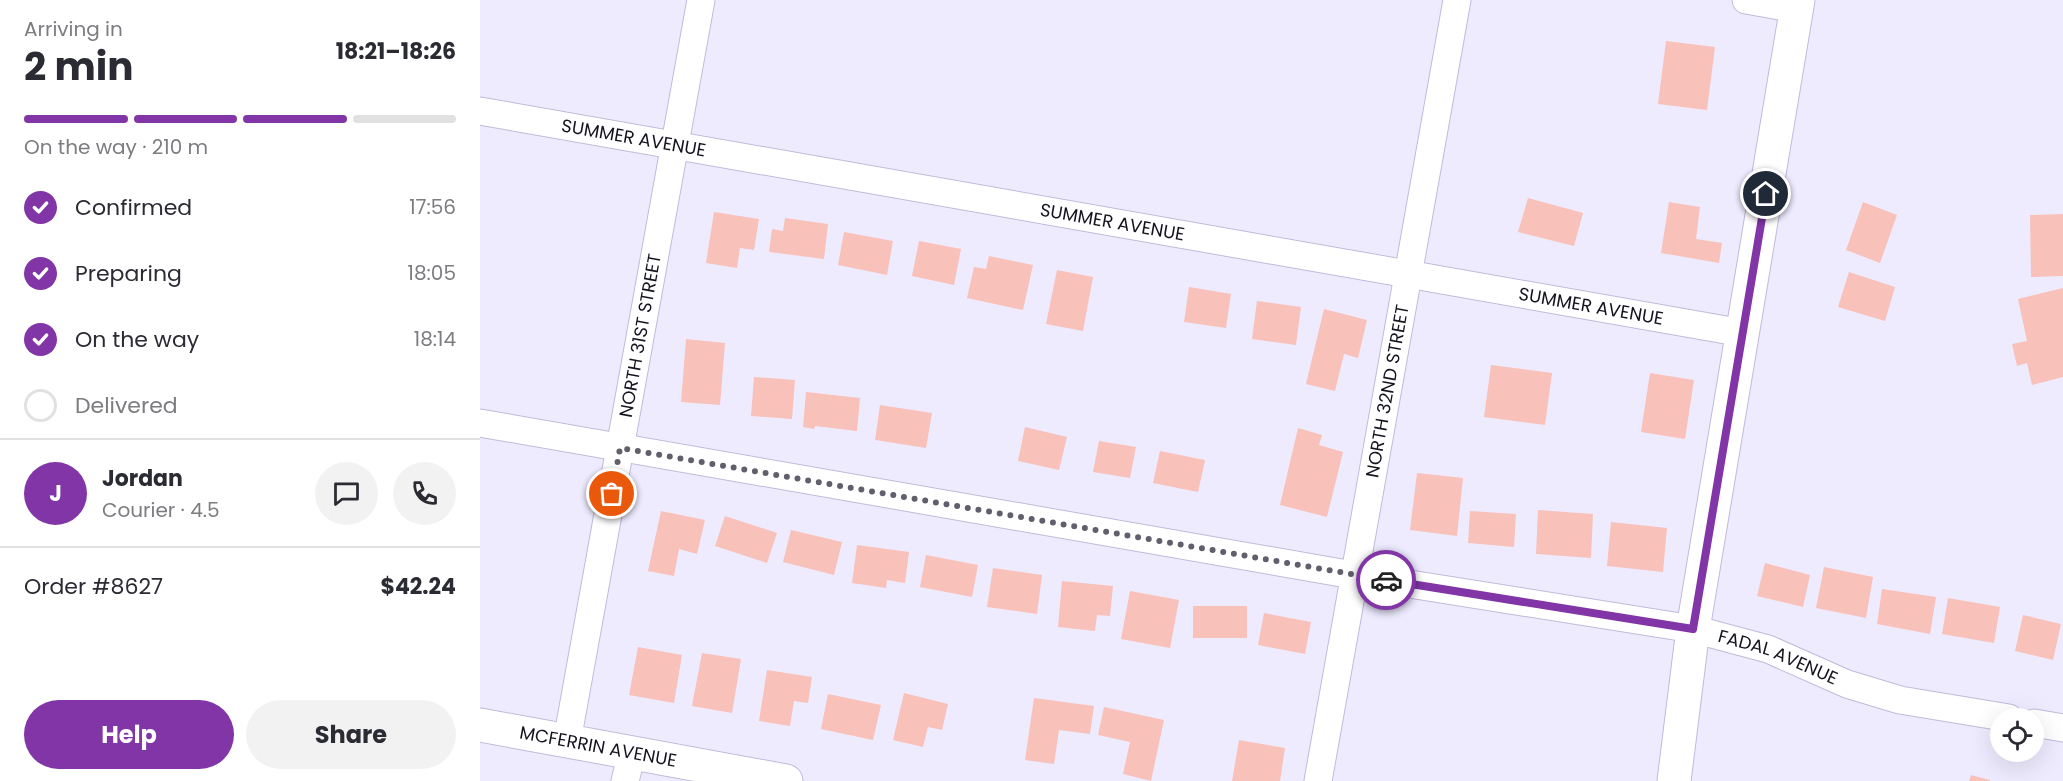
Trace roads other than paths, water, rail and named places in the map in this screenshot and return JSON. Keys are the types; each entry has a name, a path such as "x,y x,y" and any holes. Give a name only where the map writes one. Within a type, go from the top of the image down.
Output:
{"main road":[{"path":"1674,781 1693,629 1797,5"},
{"name":"MCFERRIN AVENUE","path":"480,725 567,741 628,767 786,781"}],"street":[{"name":"NORTH 31ST STREET","path":"567,741 701,0"},
{"name":"NORTH 32ND STREET","path":"1318,781 1353,574 1457,0"},
{"path":"1746,0 1797,5"},
{"name":"SUMMER AVENUE","path":"480,111 1743,333"},
{"name":"FADAL AVENUE","path":"480,423 1353,574 1693,629 1768,649 1847,684 1900,699 1990,715"},
{"path":"2044,725 2063,728"}]}
